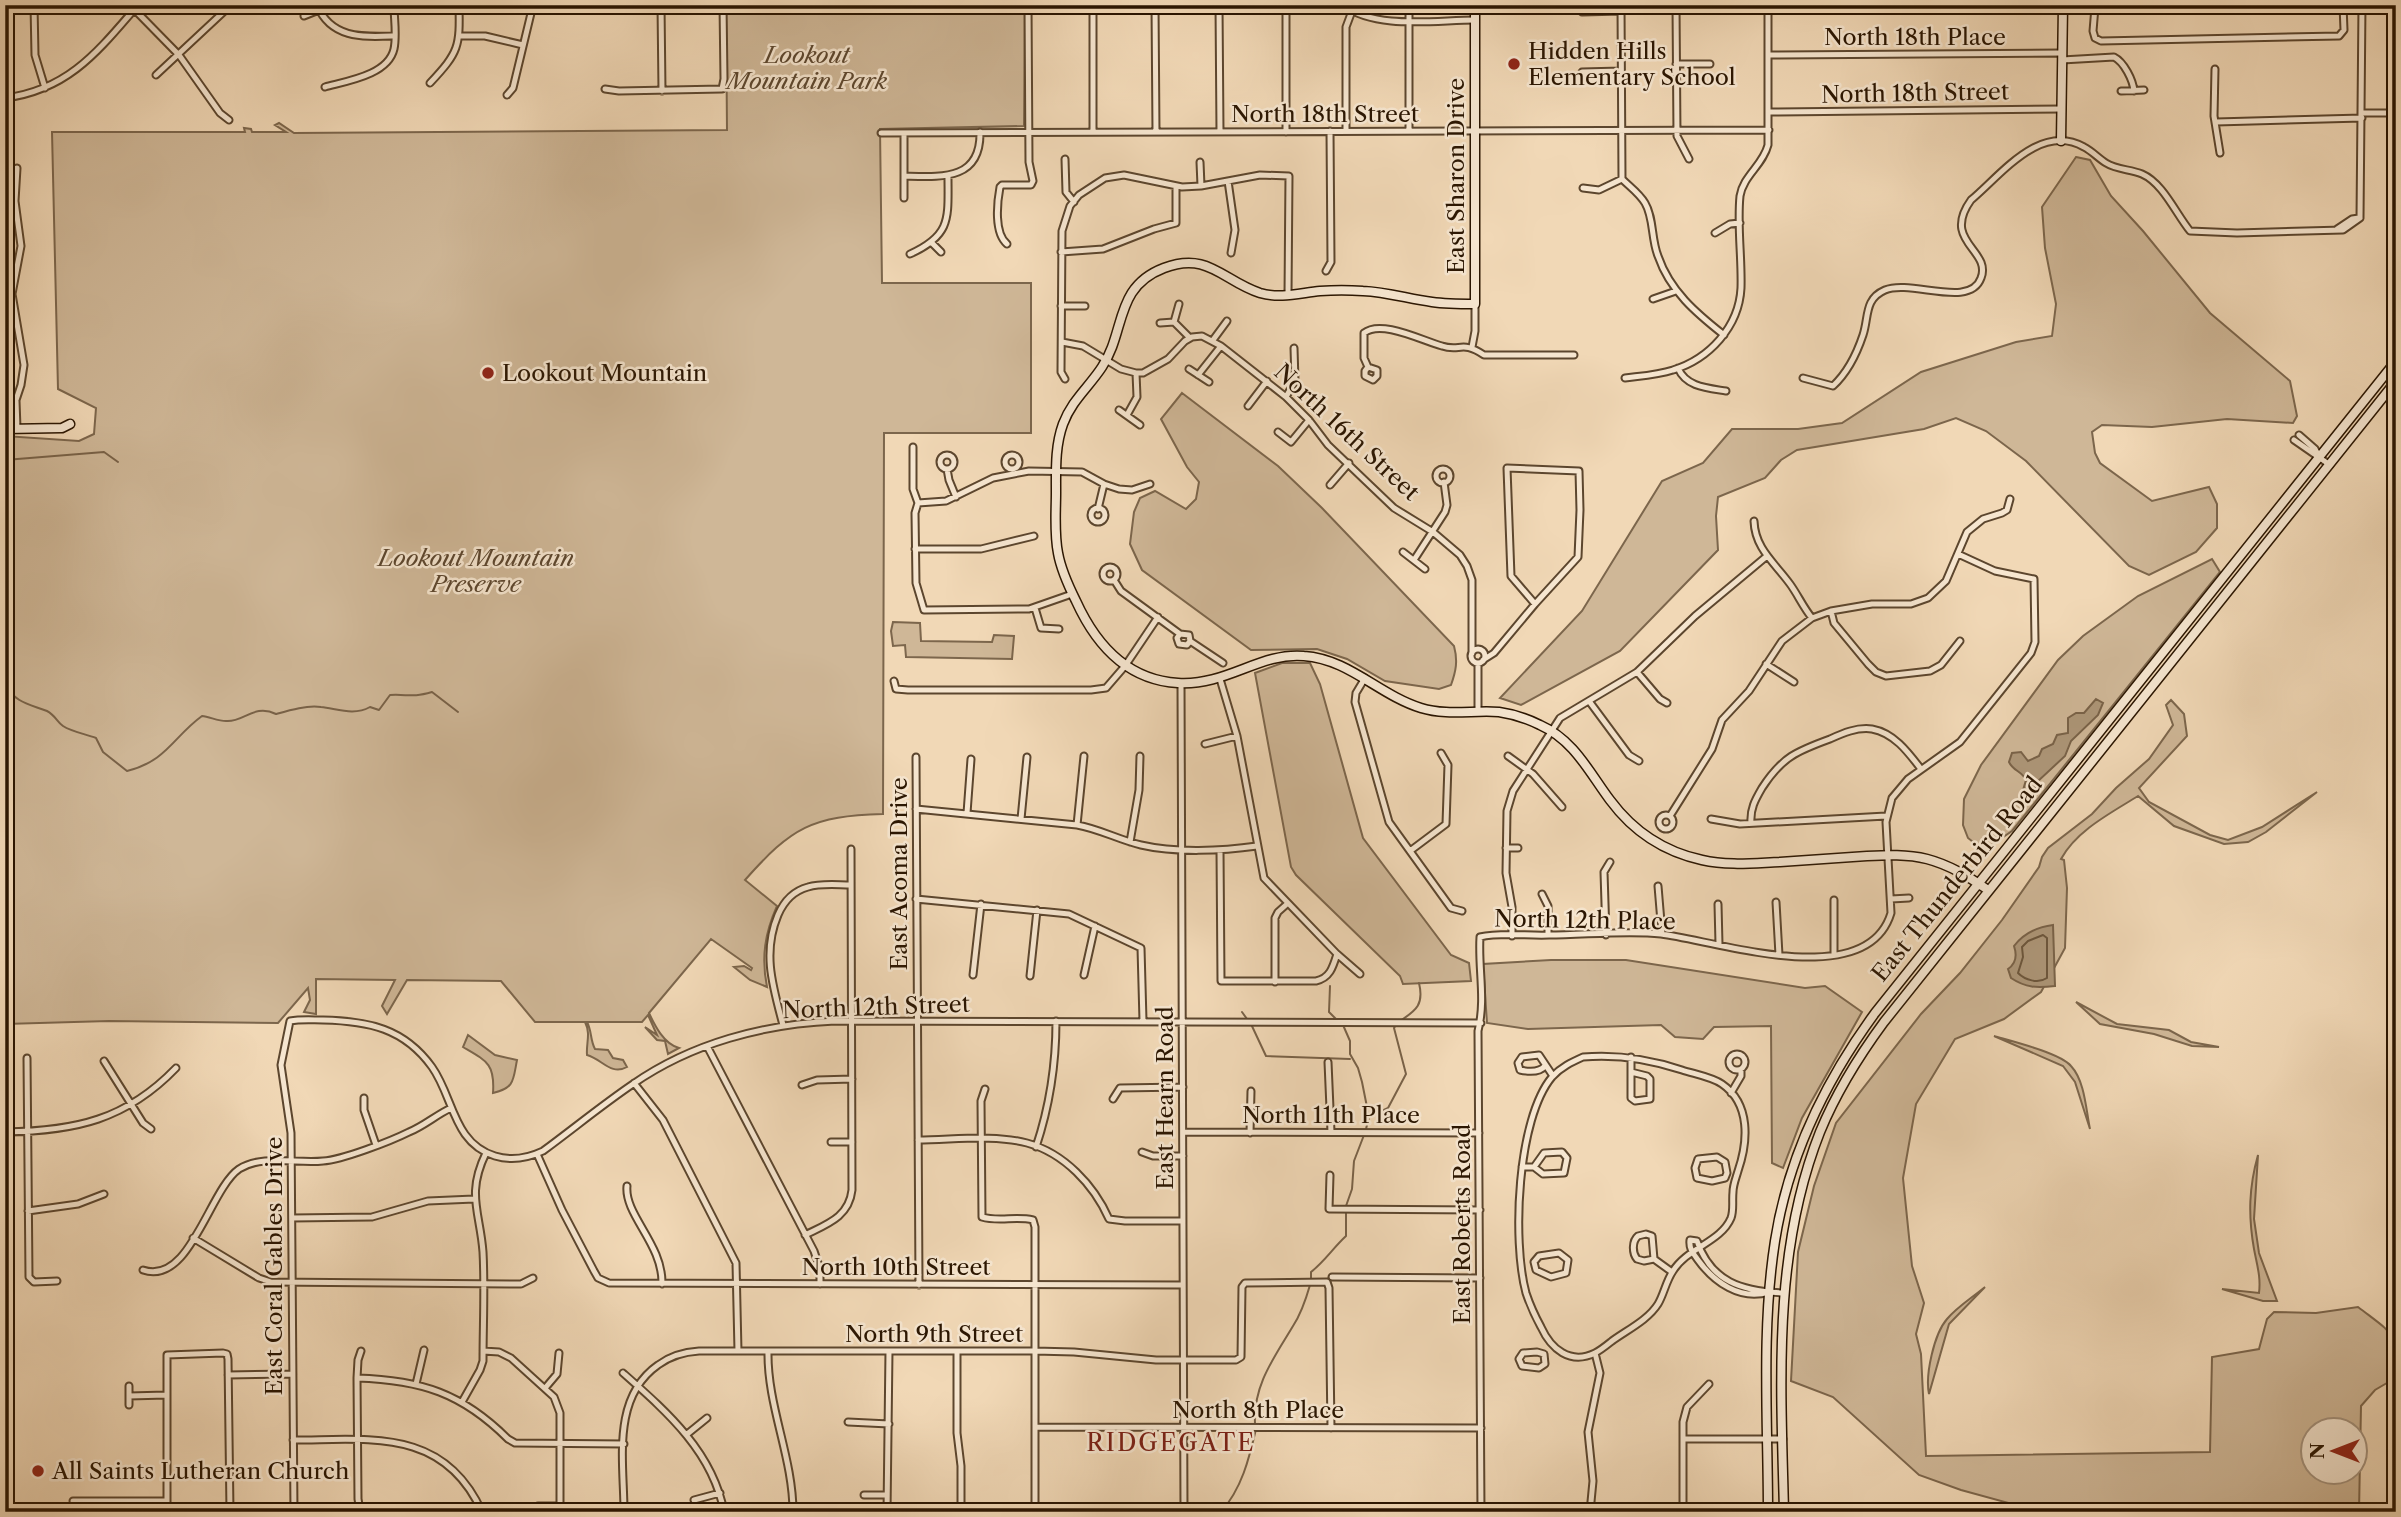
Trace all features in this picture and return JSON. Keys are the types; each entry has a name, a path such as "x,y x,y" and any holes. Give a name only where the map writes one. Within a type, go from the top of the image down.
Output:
{"main road":[{"name":"East Sharon Drive","path":"1475,5 1475,304"},
{"path":"2061,141 2063,5"},
{"path":"1475,304 1445,304 1361,291 1326,290 1288,295 1259,293 1206,265 1192,263 1168,266 1154,272 1135,287 1126,302 1106,359 1069,410 1058,439 1056,526 1059,558 1072,594 1097,639 1114,658 1152,679 1181,683 1220,679 1267,660 1296,655 1339,663 1420,708 1446,712 1502,712 1538,724 1570,745 1626,819 1654,842 1688,856 1731,864 1887,855 1931,860 1952,868 1988,890"},
{"name":"East Thunderbird Road","path":"1775,1508 1768,1439 1769,1293 1775,1240 1803,1141 1827,1090 1874,1013 2396,361"},
{"name":"East Thunderbird Road","path":"1775,1508 1783,1439 1783,1293 1792,1226 1821,1129 1844,1081 1884,1022 1988,890 2396,382"},
{"path":"12,426 62,428 70,424"}],"street":[{"path":"156,75 231,5"},
{"path":"325,88 380,68 391,56 394,5"},
{"path":"429,83 455,54 459,36 459,5"},
{"path":"507,95 513,88 533,5"},
{"path":"610,5 644,5"},
{"path":"661,5 662,91"},
{"path":"605,89 722,89 723,5"},
{"path":"1007,244 999,232 999,190 1002,185 1031,185 1028,132 1028,5"},
{"path":"1093,5 1093,131"},
{"path":"1155,5 1156,132"},
{"path":"1219,5 1220,132"},
{"path":"1286,5 1286,132"},
{"path":"1343,5 1375,20 1475,20"},
{"path":"1409,5 1409,130"},
{"path":"1676,5 1677,130 1678,139 1689,159"},
{"path":"1625,377 1678,368 1703,355 1724,335 1732,321 1739,302 1740,195 1765,156 1769,130 1768,5"},
{"path":"2157,5 2094,6 2093,31 2097,40 2339,36 2344,30 2343,5"},
{"path":"1803,378 1833,386 1843,377 1863,335 1869,304 1880,292 1901,286 1964,293 1974,288 1981,279 1982,268 1979,257 1963,237 1964,209 1970,200 2025,152 2040,144 2061,141 2083,146 2116,168 2143,174 2152,180 2190,232 2337,229 2352,219 2360,218 2362,5"},
{"path":"5,98 45,88 74,73 87,63 135,7 179,55 219,113 229,120"},
{"path":"304,16 318,8 332,26 345,34 362,37 394,36"},
{"path":"1582,12 1621,8 1622,179 1639,194 1647,207 1657,254 1676,291 1694,311 1724,335"},
{"path":"44,12 34,9 35,55 45,88"},
{"path":"1346,130 1346,27 1352,10"},
{"path":"2344,16 2362,16"},
{"path":"459,36 485,36 523,45"},
{"name":"North 18th Place","path":"1768,55 2114,57 2120,60 2134,91"},
{"path":"1676,64 1710,64"},
{"path":"2215,69 2216,122 2220,153"},
{"path":"1582,72 1621,71"},
{"path":"2121,91 2144,90"},
{"name":"North 18th Street","path":"1768,111 2062,109"},
{"path":"2216,122 2396,113"},
{"name":"North 18th Street","path":"881,133 1769,130"},
{"path":"1326,271 1331,262 1330,131"},
{"path":"904,176 948,176 965,168 977,156 981,145 980,132"},
{"path":"904,133 904,198"},
{"path":"1065,159 1066,192 1074,202"},
{"path":"1200,162 1200,186"},
{"path":"12,426 23,376 12,294 20,246 15,201 17,168"},
{"path":"1065,379 1061,372 1061,252 1064,219 1074,202 1088,187 1115,176 1134,175 1176,187 1200,186 1260,175 1289,176 1288,295"},
{"path":"910,254 932,243 944,226 948,176"},
{"path":"1583,188 1599,191 1622,179"},
{"path":"1228,181 1235,230 1231,253"},
{"path":"1061,252 1103,249 1176,223 1176,187"},
{"path":"1715,233 1730,224 1740,223"},
{"path":"932,243 941,252"},
{"path":"1653,299 1676,291"},
{"path":"1174,322 1179,304"},
{"name":"East Sharon Drive","path":"1472,347 1475,304"},
{"path":"1061,306 1085,306"},
{"path":"1062,342 1083,346 1121,369 1143,373 1168,359 1189,338 1202,336 1213,340 1227,321"},
{"path":"1160,323 1174,322"},
{"path":"1174,322 1189,338"},
{"path":"1368,367 1364,358 1364,333 1370,329 1396,331 1441,346 1472,347 1484,355 1574,355"},
{"name":"North 16th Street","path":"1213,340 1286,397 1309,420 1328,445 1394,508 1433,532 1460,555 1472,580 1472,653"},
{"path":"1198,375 1221,346"},
{"path":"1286,397 1294,381 1294,348"},
{"path":"1678,368 1683,377 1693,383 1726,391"},
{"path":"1189,369 1209,382"},
{"path":"1127,415 1137,397 1136,373"},
{"path":"1248,406 1267,382"},
{"path":"1119,410 1140,425"},
{"path":"1278,432 1291,442 1309,420"},
{"path":"2296,437 2311,453 2330,465"},
{"path":"913,447 913,489 918,503 915,513 916,583 924,610 1000,611 1035,608 1072,594"},
{"path":"1330,485 1349,463"},
{"path":"1495,651 1481,650 1472,653 1472,660 1481,661 1495,651 1578,557 1579,471 1507,468 1511,576 1535,604"},
{"path":"947,469 956,497"},
{"path":"918,503 946,501 1013,471 1082,472 1119,489 1150,484"},
{"path":"1414,560 1445,512 1447,505 1444,482"},
{"path":"1098,509 1104,484"},
{"path":"1654,842 1663,827 1660,824 1661,818 1664,815 1670,816 1712,749 1722,720 1749,691 1782,641 1812,618 1831,611 1859,605 1911,604 1928,598 1946,581 1967,532 1983,519 2007,510 2010,499"},
{"path":"1754,521 1754,534 1767,556 1788,581 1812,618"},
{"path":"915,548 981,549 1034,536"},
{"path":"1403,552 1425,569"},
{"path":"1909,898 1891,899 1886,816 1895,793 1921,769 1960,742 2031,653 2035,642 2034,579 1995,571 1958,554"},
{"path":"1512,936 1512,907 1506,873 1507,811 1510,799 1552,731 1564,714 1637,673 1695,616 1767,556"},
{"path":"1114,580 1121,591 1180,634 1187,634 1190,641 1223,663"},
{"path":"1035,608 1041,628 1059,629"},
{"path":"1831,611 1834,623 1868,664 1886,676 1930,671 1941,665 1960,641"},
{"path":"894,681 896,688 908,690 1106,688 1125,666 1158,617"},
{"path":"1180,634 1177,640 1181,646 1188,645 1190,641"},
{"name":"North 16th Street","path":"1472,635 1481,650"},
{"path":"1478,712 1481,661 1485,654 1481,650"},
{"path":"1766,664 1794,682"},
{"path":"1637,673 1660,699 1667,703"},
{"path":"1365,678 1356,693 1355,702 1389,822 1451,908 1462,911"},
{"path":"1220,679 1237,736 1264,878 1287,904 1360,974"},
{"name":"East Hearn Road","path":"1181,683 1184,1512"},
{"path":"1589,701 1629,755 1639,761"},
{"path":"1751,823 1754,802 1783,760 1798,751 1849,731 1871,729 1888,735 1921,769"},
{"path":"1205,744 1237,736"},
{"path":"1410,851 1446,824 1448,765 1441,753"},
{"path":"1077,825 1084,756"},
{"path":"1130,842 1139,790 1140,756"},
{"path":"1508,756 1528,769 1562,807"},
{"name":"East Acoma Drive","path":"916,757 919,1285"},
{"path":"1021,819 1027,757"},
{"path":"968,813 971,759"},
{"path":"916,809 1077,825 1101,830 1150,847 1220,850 1257,846"},
{"path":"1711,819 1734,824 1886,816"},
{"path":"1506,848 1518,848"},
{"path":"805,1235 835,1220 845,1211 852,1190 851,849"},
{"path":"1220,850 1221,981 1322,979 1332,970 1337,954"},
{"path":"1605,934 1604,872 1609,862"},
{"path":"783,1025 773,990 768,956 771,935 781,908 793,894 811,886 851,885"},
{"path":"1658,886 1662,934"},
{"path":"1542,894 1548,906 1548,935"},
{"path":"916,899 1069,914 1141,948 1143,1021"},
{"name":"North 12th Place","path":"1480,937 1662,934 1810,958 1835,955 1865,945 1877,936 1887,922 1891,913 1891,899"},
{"path":"1833,900 1835,955"},
{"path":"1776,902 1779,955"},
{"path":"973,975 981,904"},
{"path":"1275,982 1274,925 1278,912 1287,904"},
{"path":"1718,904 1719,944"},
{"path":"1030,976 1037,910"},
{"path":"1084,975 1095,926"},
{"name":"East Roberts Road","path":"1480,937 1479,965 1483,986 1478,1031 1481,1512"},
{"name":"East Coral Gables Drive","path":"293,1512 291,1124 281,1075 282,1056 290,1021 354,1021 391,1032 408,1043 428,1063 443,1086 451,1108"},
{"name":"North 12th Street","path":"537,1154 634,1083 675,1060 707,1046 783,1025 851,1021 1481,1023"},
{"path":"1036,1147 1052,1090 1056,1021"},
{"path":"707,1046 818,1261 820,1284"},
{"path":"1545,1066 1537,1071 1524,1071 1520,1070 1518,1063 1522,1056 1539,1055 1553,1076"},
{"path":"1583,1057 1631,1057 1665,1064 1721,1083 1738,1103 1746,1121 1741,1163 1733,1189 1732,1217 1723,1230 1699,1246 1672,1272 1657,1305 1648,1316 1595,1353 1572,1357 1560,1353 1548,1342 1533,1311 1519,1248 1522,1167 1537,1104 1553,1076 1570,1062 1583,1057"},
{"path":"1631,1057 1631,1072 1631,1098 1635,1101 1650,1099 1650,1079 1631,1072"},
{"path":"27,1058 29,1277 34,1282 57,1281"},
{"path":"104,1061 143,1123 151,1129"},
{"path":"1328,1062 1331,1132"},
{"path":"5,1132 50,1131 113,1114 157,1086 176,1068"},
{"path":"1731,1093 1741,1076 1741,1069"},
{"path":"802,1085 823,1079 852,1079"},
{"path":"634,1083 663,1120 736,1263 738,1351"},
{"path":"1113,1099 1120,1088 1183,1087"},
{"path":"985,1089 981,1101 982,1217 1034,1220 1035,1512"},
{"path":"1250,1133 1251,1091"},
{"path":"364,1098 364,1110 376,1144"},
{"path":"143,1270 152,1273 166,1269 180,1258 236,1171 258,1162 328,1160 410,1132 451,1108 465,1136 486,1153 508,1158 537,1154"},
{"name":"North 11th Place","path":"1183,1132 1479,1133"},
{"path":"918,1140 1012,1141 1036,1147 1079,1174 1102,1204 1109,1219 1183,1222"},
{"path":"831,1142 852,1142"},
{"path":"1142,1152 1153,1156 1183,1156"},
{"path":"1522,1167 1534,1167 1543,1174 1564,1173 1567,1158 1562,1152 1544,1153 1534,1167"},
{"path":"462,1402 480,1370 483,1351 483,1252 474,1199 478,1173 486,1153"},
{"name":"North 10th Street","path":"537,1154 594,1271 598,1278 609,1283 1183,1285"},
{"path":"1701,1158 1722,1158 1727,1173 1722,1180 1701,1180 1696,1174 1696,1163 1701,1158"},
{"path":"1727,1173 1737,1176"},
{"path":"1330,1175 1329,1209 1479,1210"},
{"path":"627,1186 627,1198 660,1260 662,1284"},
{"path":"28,1211 78,1204 104,1194"},
{"path":"292,1218 372,1217 428,1201 474,1199"},
{"path":"1654,1259 1652,1236 1638,1236 1634,1242 1634,1257 1639,1261 1654,1259 1672,1272"},
{"path":"193,1238 266,1281 521,1284 533,1278"},
{"path":"1721,1280 1709,1266 1696,1240 1690,1240 1692,1252 1721,1280 1747,1294 1783,1293"},
{"path":"1522,1269 1534,1267 1544,1275 1562,1276 1569,1264 1564,1255 1544,1254 1536,1258 1534,1267"},
{"path":"1331,1428 1329,1280 1480,1278"},
{"name":"North 9th Street","path":"637,1385 651,1369 678,1354 692,1352 1035,1351 1138,1359 1237,1360 1241,1357 1243,1284 1329,1280"},
{"path":"1544,1354 1553,1346"},
{"path":"416,1384 424,1350"},
{"path":"361,1351 357,1378 359,1505 381,1507 396,1512"},
{"path":"483,1351 503,1354 546,1387 559,1407 560,1509 538,1506"},
{"path":"768,1351 771,1390 788,1463 793,1512"},
{"path":"887,1512 890,1351"},
{"path":"957,1352 961,1512"},
{"path":"546,1387 557,1374 559,1353"},
{"path":"1523,1353 1544,1354 1546,1362 1542,1366 1525,1367 1520,1363 1523,1353"},
{"path":"1590,1512 1593,1481 1588,1432 1600,1373 1595,1353"},
{"path":"167,1512 167,1354 227,1354 229,1512"},
{"path":"623,1373 669,1414 711,1469 724,1512"},
{"path":"228,1375 292,1374"},
{"path":"357,1378 392,1380 435,1389 462,1402 515,1443 624,1444"},
{"path":"1683,1512 1682,1422 1687,1407 1709,1384"},
{"path":"624,1512 625,1410 637,1385"},
{"path":"129,1386 129,1405"},
{"path":"129,1396 166,1395"},
{"path":"686,1435 707,1418"},
{"path":"848,1422 889,1424"},
{"name":"North 8th Place","path":"1026,1424 1481,1428"},
{"path":"1683,1438 1783,1439"},
{"path":"293,1440 395,1441 429,1453 448,1466 466,1484 482,1512"},
{"path":"694,1500 720,1493"},
{"path":"864,1495 887,1496"},
{"path":"73,1501 167,1501"}],"green space":[{"name":"Lookout Mountain Preserve","path":"726,5 1025,5 1024,126 880,129 882,283 1031,283 1031,433 884,433 883,814 838,818 805,828 776,848 745,880 777,906 765,945 767,987 750,980 734,967 752,968 711,939 649,1013 664,1039 679,1048 668,1054 665,1041 657,1040 645,1027 657,1035 648,1015 642,1022 587,1022 595,1049 608,1050 613,1058 623,1060 627,1067 621,1069 611,1068 587,1055 588,1035 585,1022 535,1022 501,981 407,980 387,1014 382,1006 395,980 316,979 316,1014 304,1012 310,1000 308,988 278,1023 109,1021 5,1024 5,436 79,441 94,434 96,408 58,389 52,132 245,132 244,128 251,129 252,132 286,132 275,125 279,123 294,133 727,130"},
{"path":"2076,157 2090,160 2111,196 2210,313 2290,381 2297,416 2293,423 2227,419 2152,427 2102,425 2092,432 2095,453 2100,463 2152,501 2209,487 2217,504 2217,528 2196,552 2149,575 2129,566 2026,461 1986,431 1956,418 1924,429 1797,450 1781,460 1765,478 1718,497 1718,550 1620,651 1521,705 1500,698 1582,611 1662,481 1703,463 1732,429 1798,429 1842,423 1921,372 2016,342 2052,336 2056,304 2045,248 2042,207"},
{"path":"1182,393 1278,466 1454,646 1456,666 1451,685 1439,689 1385,681 1347,659 1317,649 1251,650 1142,570 1130,544 1134,512 1140,498 1155,491 1186,509 1196,499 1199,482 1187,467 1161,419"},
{"path":"2212,559 2220,572 2012,831 1990,846 1978,846 1968,838 1963,825 1964,799 1981,765 2058,660 2083,636 2138,596"},
{"path":"893,622 920,623 921,641 992,642 994,635 1014,636 1012,659 906,657 905,645 893,646"},
{"path":"1282,663 1310,663 1320,684 1363,838 1451,955 1469,963 1471,981 1403,984 1400,976 1296,875 1291,867 1255,673"},
{"path":"2171,700 2184,714 2187,736 2139,788 2149,802 2210,835 2228,840 2262,827 2317,792 2266,832 2248,842 2224,844 2174,826 2138,796 2085,831 2061,859 2064,860 2067,888 2065,948 2041,992 2004,1019 1955,1039 1916,1104 1903,1178 1912,1266 1924,1303 1916,1334 1921,1354 1926,1456 2210,1452 2212,1357 2259,1349 2267,1319 2274,1312 2316,1313 2358,1307 2392,1336 2392,1380 2375,1390 2361,1406 2361,1416 2300,1416 2300,1486 2359,1486 2359,1512 2041,1512 1961,1490 1919,1475 1833,1397 1791,1381 1798,1252 1814,1186 1836,1123 1921,1014 1960,973 2002,920 2039,867 2048,848 2092,814 2149,759 2173,725 2166,705"},
{"path":"1626,960 1805,988 1825,986 1862,1012 1802,1118 1783,1168 1772,1163 1771,1026 1714,1027 1703,1039 1675,1037 1661,1025 1528,1029 1487,1023 1483,964"},
{"path":"2076,1002 2117,1024 2169,1030 2191,1042 2219,1047 2192,1046 2154,1034 2100,1024"},
{"path":"468,1035 495,1055 517,1060 512,1082 505,1089 493,1093 493,1076 488,1064 463,1047"},
{"path":"1994,1036 2046,1052 2071,1066 2082,1088 2090,1129 2075,1082 2063,1066"},
{"path":"2258,1155 2254,1219 2259,1253 2277,1301 2263,1301 2222,1289 2259,1293 2250,1213 2251,1190"},
{"path":"1985,1287 1949,1324 1929,1394 1928,1376 1932,1355 1942,1326 1955,1310"}],"water":[{"path":"2096,699 2103,703 2098,715 2071,741 2065,756 2037,782 2025,805 2019,804 2026,780 2009,762 2012,753 2021,752 2028,761 2039,756 2042,749 2053,744 2057,735 2068,733 2068,718 2076,713 2084,713"},
{"path":"2053,925 2055,986 2032,987 2011,978 2008,969 2016,959 2014,946 2031,931"}],"waterway":[{"path":"5,172 14,174"},
{"path":"5,460 104,452 118,462"},
{"path":"5,684 18,699 47,711 63,726 96,738 103,752 127,771 141,767 161,755 202,716 232,721 255,712 268,711 276,714 310,707 352,711 370,707 379,710 390,695 432,692 458,712"},
{"path":"1400,1021 1418,1006 1421,996 1419,983"},
{"path":"1330,986 1329,1012 1337,1020"},
{"path":"1242,1012 1247,1019"},
{"path":"1251,1024 1266,1056 1350,1059"},
{"path":"1343,1025 1350,1041 1350,1054 1362,1082 1369,1117"},
{"path":"1366,1129 1369,1117 1388,1108 1406,1074 1394,1028 1396,1025"},
{"path":"1346,1206 1352,1189 1354,1161 1364,1135"},
{"path":"1311,1279 1311,1272 1346,1236 1346,1212"},
{"path":"1255,1424 1261,1384 1298,1316 1310,1285"},
{"path":"1221,1512 1239,1483 1256,1429"}],"place":[{"name":"Hidden Hills Elementary School","path":"1514,64"},
{"name":"Lookout Mountain","path":"488,373"},
{"name":"All Saints Lutheran Church","path":"38,1471"}],"district":[{"name":"RIDGEGATE","path":"1171,1443"}],"park label":[{"name":"Lookout Mountain Park","path":"807,68"}]}
